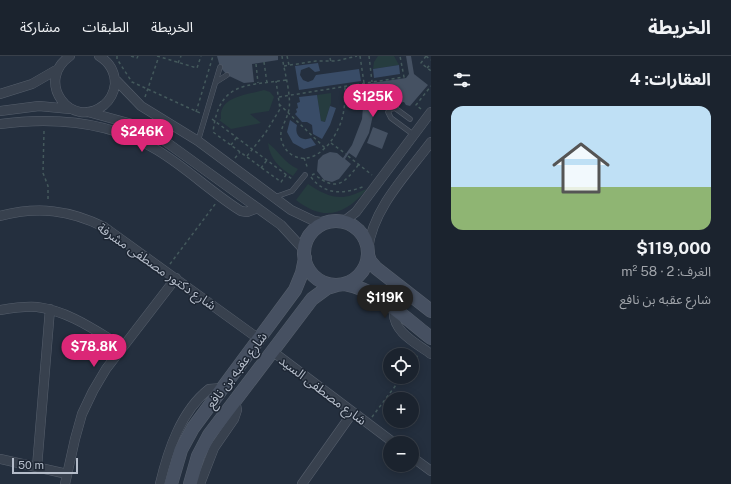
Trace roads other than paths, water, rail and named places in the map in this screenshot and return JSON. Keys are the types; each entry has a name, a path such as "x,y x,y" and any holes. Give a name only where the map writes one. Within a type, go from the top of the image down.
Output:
{"street":[{"path":"0,94 32,84 58,69 70,56"},
{"path":"88,112 94,111 106,104 113,92 114,79 108,60 99,56"},
{"path":"58,69 55,76 56,91 64,104 70,109"},
{"path":"114,79 141,106 198,141 298,214 314,221 327,223 343,222 350,225 362,235 370,261 382,274 431,311"},
{"path":"0,111 39,106 88,112 132,124 162,139 287,230 305,255 307,266 316,278 330,285 341,285 364,290 394,310 431,338"},
{"path":"343,222 356,212 378,183 414,135 427,111"},
{"path":"0,124 58,120 96,126 128,135 158,150 220,197 244,212 258,208"},
{"path":"341,285 358,276 367,263 371,231 378,216 431,142"},
{"name":"شارع دكتور مصطفى مشرفة","path":"0,216 30,210 48,210 68,213 87,219 104,227 259,339"},
{"path":"305,255 312,234 327,223"},
{"name":"شارع عقبه بن نافع","path":"171,484 177,462 186,439 199,418 295,290 302,273 305,255"},
{"path":"65,484 82,414 93,391 123,347 176,278"},
{"name":"شارع عقبه بن نافع","path":"190,484 194,466 203,445 272,351 312,299 327,288 341,285"},
{"path":"0,310 26,306 50,309 71,316 123,347"},
{"path":"37,467 50,309"},
{"path":"394,310 394,316 398,328 431,354"},
{"name":"شارع مصطفى السيد","path":"272,351 385,436"},
{"path":"160,484 172,444 190,411 209,389 222,388"},
{"path":"200,484 214,448 234,419 236,410 235,400"},
{"path":"302,484 353,412"},
{"path":"0,459 67,474"},
{"path":"419,462 431,471"}],"lane":[{"path":"198,141 220,67"},
{"path":"216,82 227,75"},
{"path":"410,118 395,108 391,108 388,112 391,118 414,135"},
{"path":"273,197 292,191 305,176"}],"water":[{"path":"318,63 320,71 315,72 309,67 301,70 300,75 303,80 308,82 313,80 316,75 359,69 361,81 299,90 295,66"},
{"path":"399,65 400,74 374,78 373,69"},
{"path":"317,95 321,121 325,122 330,106 336,108 330,125 322,139 313,134 312,125 307,122 302,122 295,114 297,112 296,109 298,108 297,103 300,102 299,97"},
{"path":"290,120 297,125 297,135 299,137 304,139 311,138 316,145 304,149 293,143 287,132"}]}
